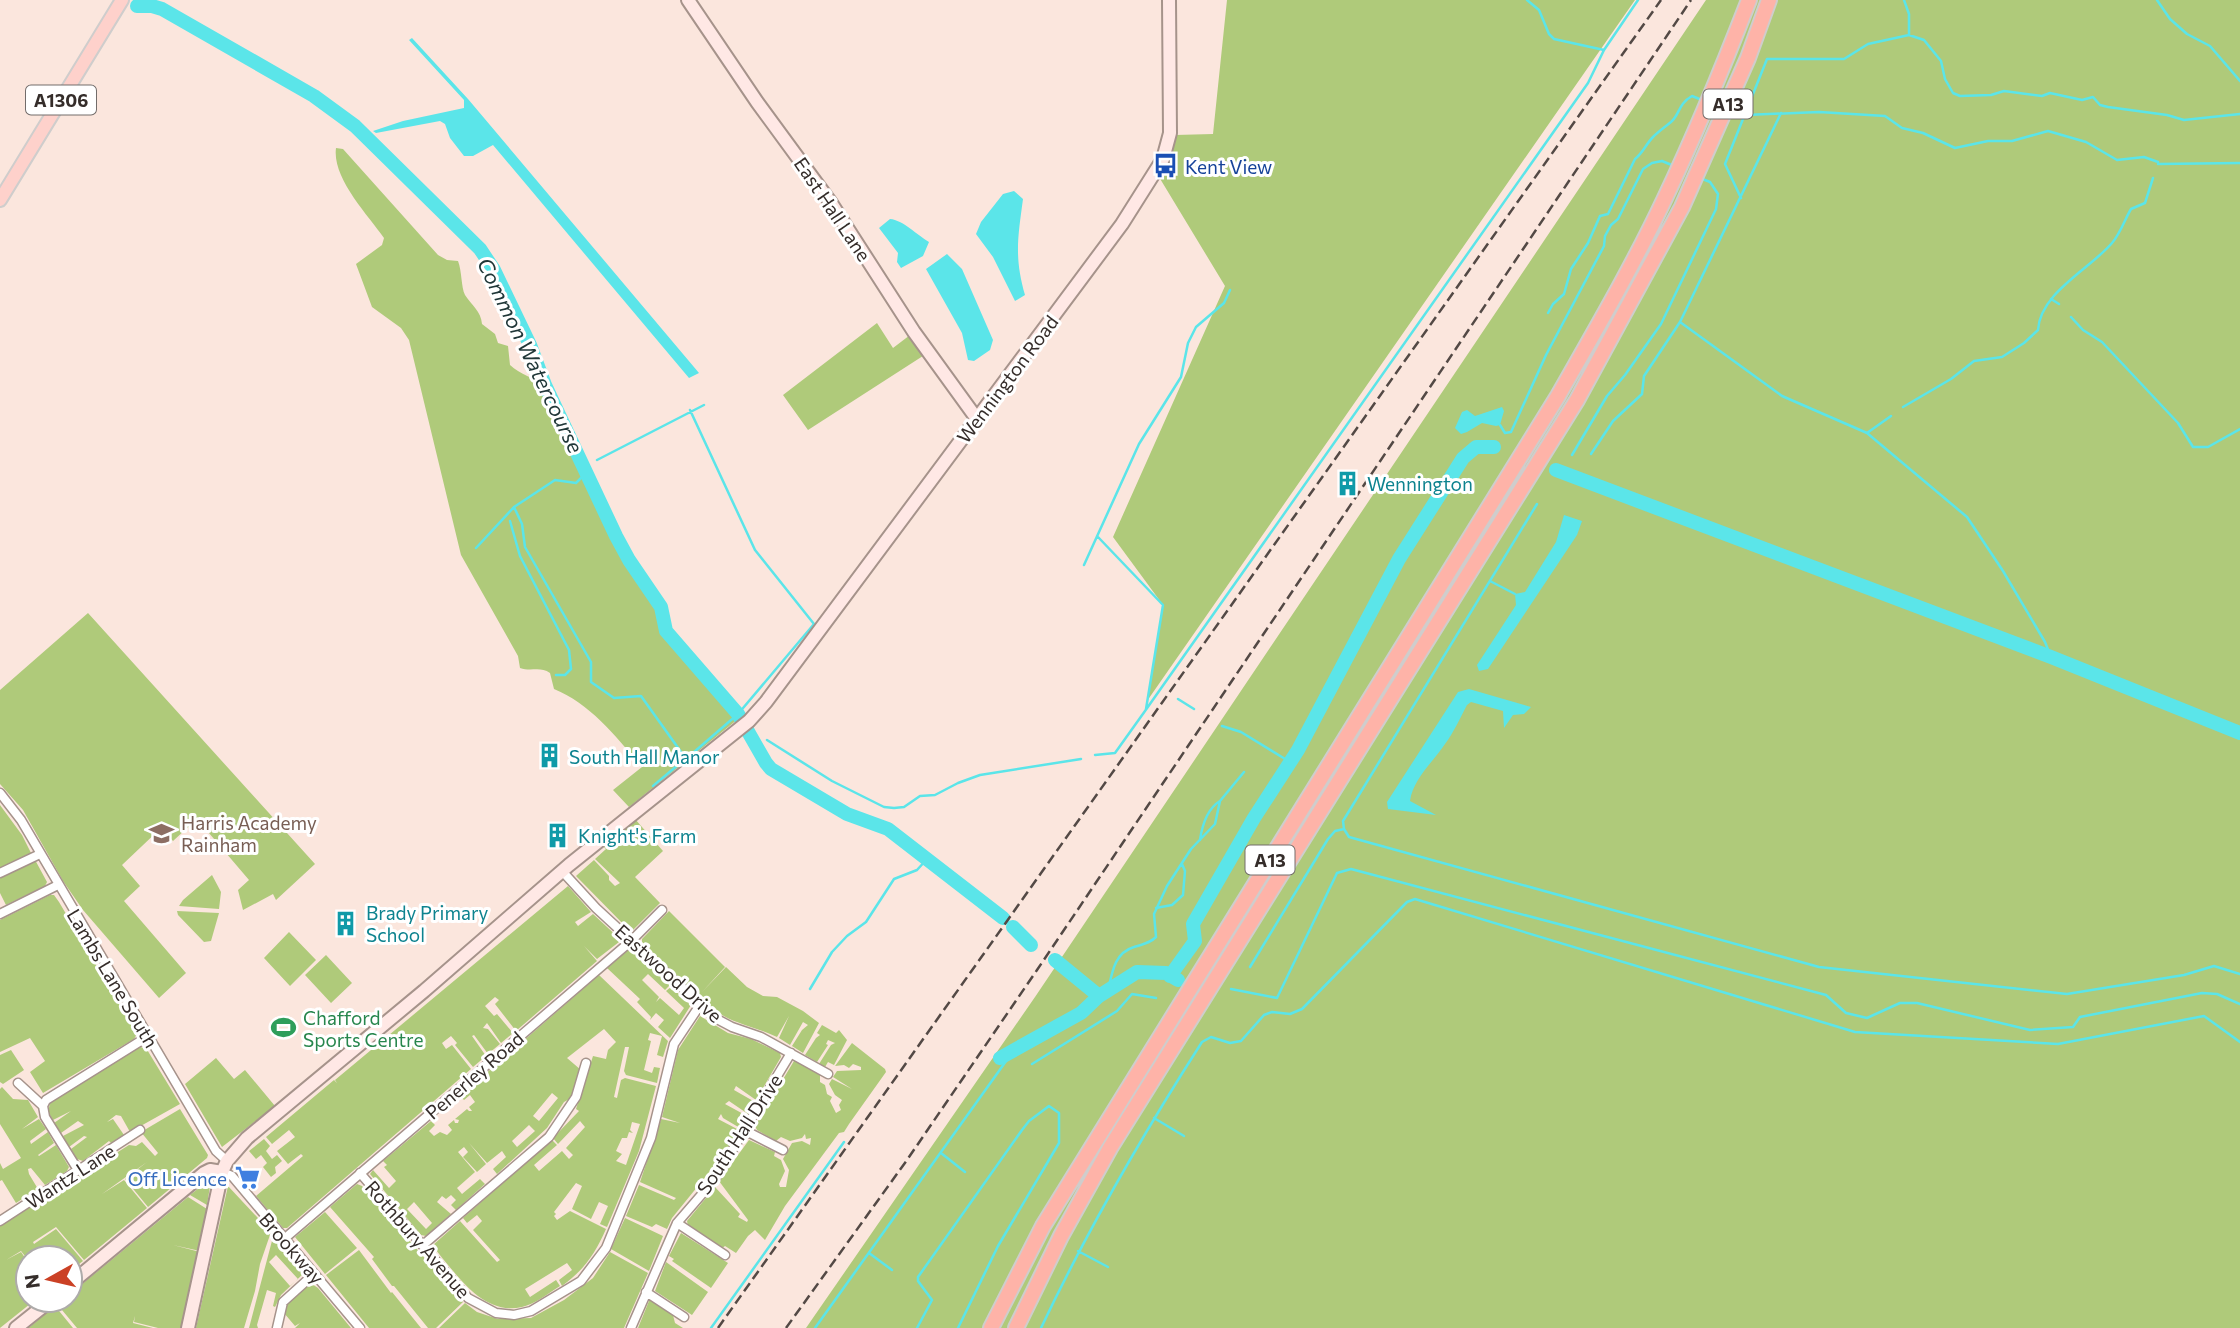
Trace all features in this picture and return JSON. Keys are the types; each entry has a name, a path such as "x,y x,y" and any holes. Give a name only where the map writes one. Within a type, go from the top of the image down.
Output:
{"highway":[{"name":"A13","path":"991,1328 1043,1227 1558,396 1664,199 1717,82 1749,0"},
{"name":"A13","path":"1016,1328 1061,1236 1110,1148 1577,400 1682,207 1748,58 1769,0"}],"main road":[{"name":"A1306","path":"0,200 122,0"},
{"name":"East Hall Lane","path":"688,0 757,102 831,203 914,332 977,419"},
{"name":"Wennington Road","path":"562,871 748,721 823,628 1122,224 1163,159 1170,133 1169,0"},
{"path":"188,1328 224,1166 247,1138 414,1000 562,871"},
{"path":"84,1272 204,1173 224,1166"},
{"path":"16,1328 34,1314"}],"street":[{"name":"Lambs Lane South","path":"0,793 20,820 224,1166"},
{"path":"0,873 40,854"},
{"name":"Eastwood Drive","path":"562,871 631,941 716,1018 761,1037 828,1074"},
{"path":"0,914 58,885"},
{"name":"Penerley Road","path":"284,1239 631,941 662,909"},
{"name":"Rothbury Avenue","path":"360,1173 468,1298 496,1313 514,1315 531,1311 582,1282 606,1248 650,1138 674,1044 700,1005"},
{"path":"78,1170 44,1117 43,1106 49,1097 147,1037"},
{"name":"South Hall Drive","path":"631,1328 677,1223 715,1179 791,1053"},
{"path":"423,1245 549,1137 576,1097 586,1063"},
{"path":"18,1083 43,1106"},
{"name":"Wantz Lane","path":"0,1220 140,1130"},
{"path":"746,1131 783,1150"},
{"name":"Brookway","path":"224,1166 360,1328"},
{"path":"677,1223 725,1255"},
{"path":"276,1328 282,1302 314,1274"},
{"path":"646,1292 684,1317"}],"green space":[{"path":"1227,0 1635,0 1147,701 1163,605 1113,537 1225,286 1159,177 1172,154 1175,135 1213,134"},
{"path":"1706,0 2240,0 2240,1328 806,1328 1035,997"},
{"path":"336,148 343,149 438,255 447,260 458,261 465,295 478,312 482,324 495,334 498,343 508,346 510,365 545,385 616,536 661,607 666,631 743,715 629,807 613,790 642,767 591,712 554,689 550,673 520,668 518,656 461,555 409,340 401,328 372,307 356,264 382,245 384,238 345,183 339,171"},
{"path":"877,323 893,348 914,332 926,354 808,430 783,395"},
{"name":"Harris Academy Rainham","path":"88,613 315,864 276,900 273,894 243,910 238,890 249,880 197,819 173,841 161,828 122,865 140,886 124,901 186,973 159,998 83,910 63,881 23,810 0,784 0,690"},
{"path":"0,805 22,835 32,855 0,872"},
{"path":"635,819 663,851 635,877 660,903 631,932 576,876 594,860 615,886 620,883 595,859 606,849 603,846"},
{"path":"34,858 47,882 45,886 6,905 0,893 0,875"},
{"path":"212,875 221,892 219,909 179,906 183,900"},
{"path":"568,886 591,912 575,922 578,926 593,914 620,939 619,942 597,959 584,946 597,961 516,1031 495,1004 499,1000 495,997 485,1006 494,1016 497,1014 513,1033 501,1043 487,1023 483,1028 488,1029 500,1044 488,1054 474,1035 472,1036 486,1056 473,1067 451,1036 442,1043 446,1049 452,1045 471,1069 287,1228 283,1228 256,1196 303,1156 301,1154 288,1164 277,1151 295,1137 289,1130 272,1144 266,1137 334,1080 337,1083 335,1080"},
{"path":"54,895 59,902 137,1034 134,1039 43,1093 30,1072 45,1061 30,1038 0,1052 0,920"},
{"path":"177,911 219,913 211,941 204,942"},
{"path":"669,911 725,967 702,992 726,967 747,987 763,996 777,997 819,1023 803,1053 792,1046 808,1025 803,1022 790,1045 779,1038 789,1016 777,1037 729,1018 702,1000 642,942"},
{"path":"289,932 316,960 290,986 264,958"},
{"path":"628,950 632,950 670,985 665,990 648,974 642,980 659,997 656,1002 660,998 679,1015 684,1008 666,991 671,987 691,1005 670,1038 658,1027 664,1020 656,1013 650,1020 651,1017 637,1002 640,999 607,968"},
{"path":"326,955 352,983 331,1003 305,975"},
{"path":"599,975 668,1041 663,1057 657,1055 662,1036 650,1033 648,1040 651,1041 644,1070 652,1073 654,1067 660,1068 657,1083 626,1075 624,1071 629,1047 625,1047 614,1097 617,1098 621,1080 625,1078 656,1086 639,1151 607,1227 600,1224 608,1206 599,1202 591,1219 572,1209 582,1186 576,1183 554,1212 557,1220 570,1211 606,1229 588,1261 562,1286 559,1280 572,1270 567,1263 525,1289 530,1297 556,1280 560,1286 527,1306 501,1307 483,1299 460,1279 433,1245 460,1221 497,1262 500,1260 473,1230 482,1221 477,1215 467,1223 463,1218 552,1140 557,1145 534,1165 539,1171 562,1151 569,1159 573,1155 566,1148 585,1127 580,1121 558,1144 553,1138 579,1111 576,1109 593,1056 606,1059 608,1050 616,1042 604,1029 567,1058 581,1070 573,1097 564,1102 547,1128 497,1174 493,1169 506,1157 502,1151 487,1163 469,1143 486,1164 477,1172 463,1157 468,1152 464,1147 458,1152 475,1172 457,1188 462,1194 480,1179 485,1184 456,1210 451,1205 456,1200 451,1195 446,1199 442,1196 437,1202 451,1214 426,1236 421,1235 370,1174 373,1170 389,1188 396,1181 384,1167 387,1165 383,1161 431,1121 435,1125 429,1131 434,1136 440,1132 447,1135 452,1130 448,1125 454,1120 458,1123 459,1120 455,1119 467,1109 472,1111 469,1107 475,1102 470,1095 464,1100 460,1096","holes":["552,1093 558,1098 539,1121 533,1116","632,1122 640,1124 626,1165 616,1161 622,1154 616,1151 622,1138 627,1138 629,1132 633,1133 630,1130","529,1125 535,1131 517,1147 512,1141","414,1202 432,1223 426,1229 407,1209"]},
{"path":"700,1016 728,1033 751,1039 780,1053 781,1057 756,1100 736,1086 734,1090 755,1102 748,1114 729,1101 725,1104 747,1116 740,1128 721,1114 718,1119 739,1130 724,1154 672,1218 667,1229 656,1224 652,1227 626,1216 639,1185 674,1200 676,1198 640,1182 661,1119 680,1123 662,1117 678,1050"},
{"path":"822,1025 836,1033 839,1030 847,1040 834,1065 828,1062 825,1067 819,1064 835,1043 828,1040 828,1045 817,1062 805,1055 820,1035 817,1033"},
{"path":"852,1043 886,1072 844,1132 839,1133 785,1206 765,1240 755,1230 736,1253 725,1246 721,1249 688,1226 687,1221 715,1187 740,1214 738,1217 747,1222 719,1181 749,1140 775,1152 774,1156 781,1160 785,1171 779,1184 780,1187 786,1187 789,1170 783,1159 792,1143 802,1141 810,1145 811,1138 806,1139 805,1134 802,1138 790,1141 781,1137 776,1141 755,1126 794,1061 820,1075 820,1082 832,1097 830,1101 836,1113 841,1110 839,1105 842,1100 835,1095 829,1084 832,1079 852,1089 833,1077 837,1071 861,1070 861,1067 853,1064 849,1068 844,1065 835,1066"},
{"path":"140,1047 146,1048 180,1104 130,1132 121,1116 116,1115 107,1122 113,1119 124,1135 111,1143 109,1141 83,1161 77,1159 71,1149 87,1137 84,1136 69,1147 63,1136 84,1125 78,1121 61,1133 54,1123 71,1111 53,1120 48,1112 50,1103"},
{"path":"11,1050 24,1070 3,1084 0,1082 0,1055"},
{"path":"216,1058 234,1079 245,1070 275,1106 222,1147 185,1084"},
{"path":"2,1087 13,1099 28,1100 38,1117 22,1129 39,1119 46,1129 30,1141 31,1144 48,1132 54,1143 38,1155 56,1145 69,1167 45,1185 31,1168 28,1169 38,1189 16,1203 2,1180 0,1181 0,1163 3,1169 21,1158 0,1124"},
{"path":"180,1109 208,1155 207,1158 148,1207 125,1179 147,1162 102,1194 124,1180 147,1208 84,1260 84,1244 70,1244 56,1227 33,1242 34,1244 14,1244 14,1255 6,1260 14,1256 14,1314 18,1314 0,1328 0,1226 129,1145 136,1146 142,1142 155,1156 158,1153 141,1132"},
{"path":"264,1139 270,1146 266,1151 272,1159 277,1155 282,1161 275,1167 276,1173 271,1177 263,1167 267,1163 261,1155 256,1159 249,1151"},
{"path":"211,1180 207,1205 190,1195 208,1181"},
{"path":"357,1184 362,1186 463,1302 436,1328 428,1328 392,1286 372,1259 374,1257 330,1207"},
{"path":"228,1186 271,1232 244,1328 196,1328"},
{"path":"188,1197 207,1209 200,1251 173,1245 200,1252 181,1328 158,1328 134,1322 135,1316 133,1323 153,1328 77,1328 65,1314 84,1314 84,1282"},
{"path":"325,1212 357,1248 325,1274 295,1237"},
{"path":"625,1218 663,1236 649,1271 611,1249"},
{"path":"56,1229 69,1244 34,1244"},
{"path":"681,1233 728,1263 711,1288 672,1261 674,1259 669,1256"},
{"path":"273,1237 303,1274 298,1279 276,1255 269,1262 290,1286 295,1282 281,1295 275,1307 276,1293 267,1290 258,1328 249,1328"},
{"path":"359,1250 421,1328 369,1328 326,1275"},
{"path":"610,1252 648,1273 624,1328 439,1328 465,1303 477,1312 498,1319 531,1318 564,1300 593,1278"},
{"path":"666,1262 708,1292 692,1315 655,1291"},
{"path":"312,1284 351,1328 295,1328 300,1323 295,1326 284,1313 287,1304"},
{"path":"649,1301 673,1315 675,1323 683,1328 638,1328"},
{"path":"45,1314 62,1314 73,1328 28,1328"}],"water":[{"path":"412,38 468,99 699,373 689,378 493,145 473,156 464,156 450,138 445,124 440,121 376,133 373,131 403,121 464,108 464,100 409,40"},
{"path":"1014,191 1023,199 1018,258 1025,295 1015,301 993,257 976,234 981,222 1003,194"},
{"path":"890,219 905,225 929,242 923,256 901,268 897,262 898,253 879,228"},
{"path":"947,254 962,269 993,340 990,350 974,361 968,360 962,333 926,269"},
{"path":"1502,407 1504,411 1500,425 1482,423 1461,434 1455,428 1462,412 1467,410 1475,416"},
{"path":"1564,515 1582,521 1577,535 1488,669 1479,671 1477,665 1516,605 1515,594 1525,592 1556,542"},
{"path":"1469,689 1531,707 1524,714 1513,715 1504,728 1503,711 1471,702 1419,778 1412,793 1410,801 1436,815 1388,809 1387,802 1458,692"}],"waterway":[{"path":"1527,0 1539,10 1549,34 1554,39 1604,50"},
{"path":"1095,755 1115,753 1588,83 1604,50 1638,0"},
{"path":"1904,0 1909,14 1909,35"},
{"path":"2157,0 2170,19 2187,34 2210,46 2240,81"},
{"name":"Common Watercourse","path":"137,6 162,9 314,96 355,126 480,249 494,270 530,345 545,385 616,536 661,607 666,631 738,714 766,763 771,769 847,814 888,829 1003,918"},
{"path":"1741,198 1725,164 1767,59 1844,59 1868,44 1909,35 1924,40 1941,61 1945,79 1953,93 1960,96 1991,95 2004,91 2042,96 2050,93 2082,100 2093,97 2100,105 2184,120 2240,114"},
{"path":"1548,313 1564,294 1571,269 1588,243 1600,216 1608,214 1635,159 1653,137 1674,119 1687,99 1692,96 1702,100"},
{"path":"1731,110 1745,115 1819,112 1885,116 1902,128 1923,133 1955,148 1988,141 2012,141 2048,131 2086,142 2117,160 2144,157 2158,162"},
{"path":"1591,454 1613,421 1642,394 1644,376 1680,322 1781,113"},
{"path":"1500,425 1505,433 1511,432 1546,355 1604,246 1605,236 1618,219 1643,169 1662,161 1674,166"},
{"path":"2158,164 2240,163"},
{"path":"1572,455 1607,396 1661,324 1716,209 1718,194 1710,182 1700,178"},
{"path":"1903,407 1951,379 1974,361 2002,357 2024,343 2038,330 2047,304 2056,293 2112,243 2131,209 2145,203 2153,178"},
{"path":"1084,565 1139,444 1181,377 1188,343 1196,327 1224,303 1230,290"},
{"path":"2051,299 2059,304"},
{"path":"2071,317 2083,330 2102,342 2178,423 2193,447 2208,447 2240,429"},
{"path":"1680,322 1782,396 1867,433 1967,517 2003,571 2051,657"},
{"path":"597,460 704,405"},
{"path":"514,507 522,524 525,547 591,662 591,682 614,698 641,696 686,759 738,714 814,624 755,550 690,410"},
{"path":"1867,433 1891,416"},
{"path":"1170,976 1195,941 1193,924 1254,818 1298,750 1399,559 1463,458 1476,447 1494,447"},
{"path":"1556,470 2051,657 2240,733"},
{"path":"476,548 514,507 555,480 576,483 585,474"},
{"path":"1344,829 1343,821 1537,504"},
{"path":"510,521 520,556 569,650 571,669 565,675 556,675"},
{"path":"1098,537 1163,605 1146,709"},
{"path":"1490,581 1515,594"},
{"path":"1178,699 1194,709"},
{"path":"1222,726 1241,732 1290,762"},
{"path":"767,740 832,781 884,807 894,808 904,807 920,796 935,795 980,775 1081,759"},
{"path":"653,786 685,759"},
{"path":"1108,991 1115,964 1122,954 1156,937 1154,914 1167,886 1191,849 1215,824 1220,801 1244,772"},
{"path":"1200,840 1206,818 1220,801"},
{"path":"1250,967 1328,839 1335,831 1344,829 1349,837 1819,967 2067,994 2184,975 2214,966 2240,974"},
{"path":"810,989 832,952 866,922 894,879 917,870 927,859"},
{"path":"1156,908 1172,905 1183,895 1185,871 1182,864"},
{"path":"1231,989 1277,998 1337,873 1351,869 1826,995 1846,1013 1867,1018 1900,1003 1917,1003 2030,1030 2073,1027 2080,1017 2202,993 2217,994 2240,1004"},
{"path":"1041,1328 1117,1182 1202,1042 1211,1037 1230,1043 1241,1041 1264,1015 1272,1012 1290,1014 1302,1009 1407,902 1415,899 1855,1032 2058,1044 2204,1016 2240,1042"},
{"path":"1013,927 1031,945"},
{"path":"1055,960 1099,996"},
{"path":"1000,1058 1081,1013 1099,996 1137,972 1166,973 1178,980"},
{"path":"1032,1064 1117,1011 1132,994 1156,998"},
{"path":"815,1328 1014,1050"},
{"path":"917,1328 932,1300 918,1277 1022,1130 1049,1106 1059,1113 1059,1143 998,1246 958,1328"},
{"path":"1154,1118 1184,1136"},
{"path":"711,1328 844,1142"},
{"path":"941,1153 965,1172"},
{"path":"1078,1251 1108,1267"},
{"path":"869,1253 892,1270"}],"railway":[{"path":"718,1328 1661,0"},
{"path":"786,1328 907,1160 1037,970 1691,0"}],"place":[{"name":"Kent View","path":"1165,166"},
{"name":"Wennington","path":"1347,483"},
{"name":"South Hall Manor","path":"549,756"},
{"name":"Harris Academy Rainham","path":"161,833"},
{"name":"Knight's Farm","path":"558,835"},
{"name":"Brady Primary School","path":"346,923"},
{"name":"Chafford Sports Centre","path":"283,1028"},
{"name":"Off Licence","path":"247,1178"}]}
